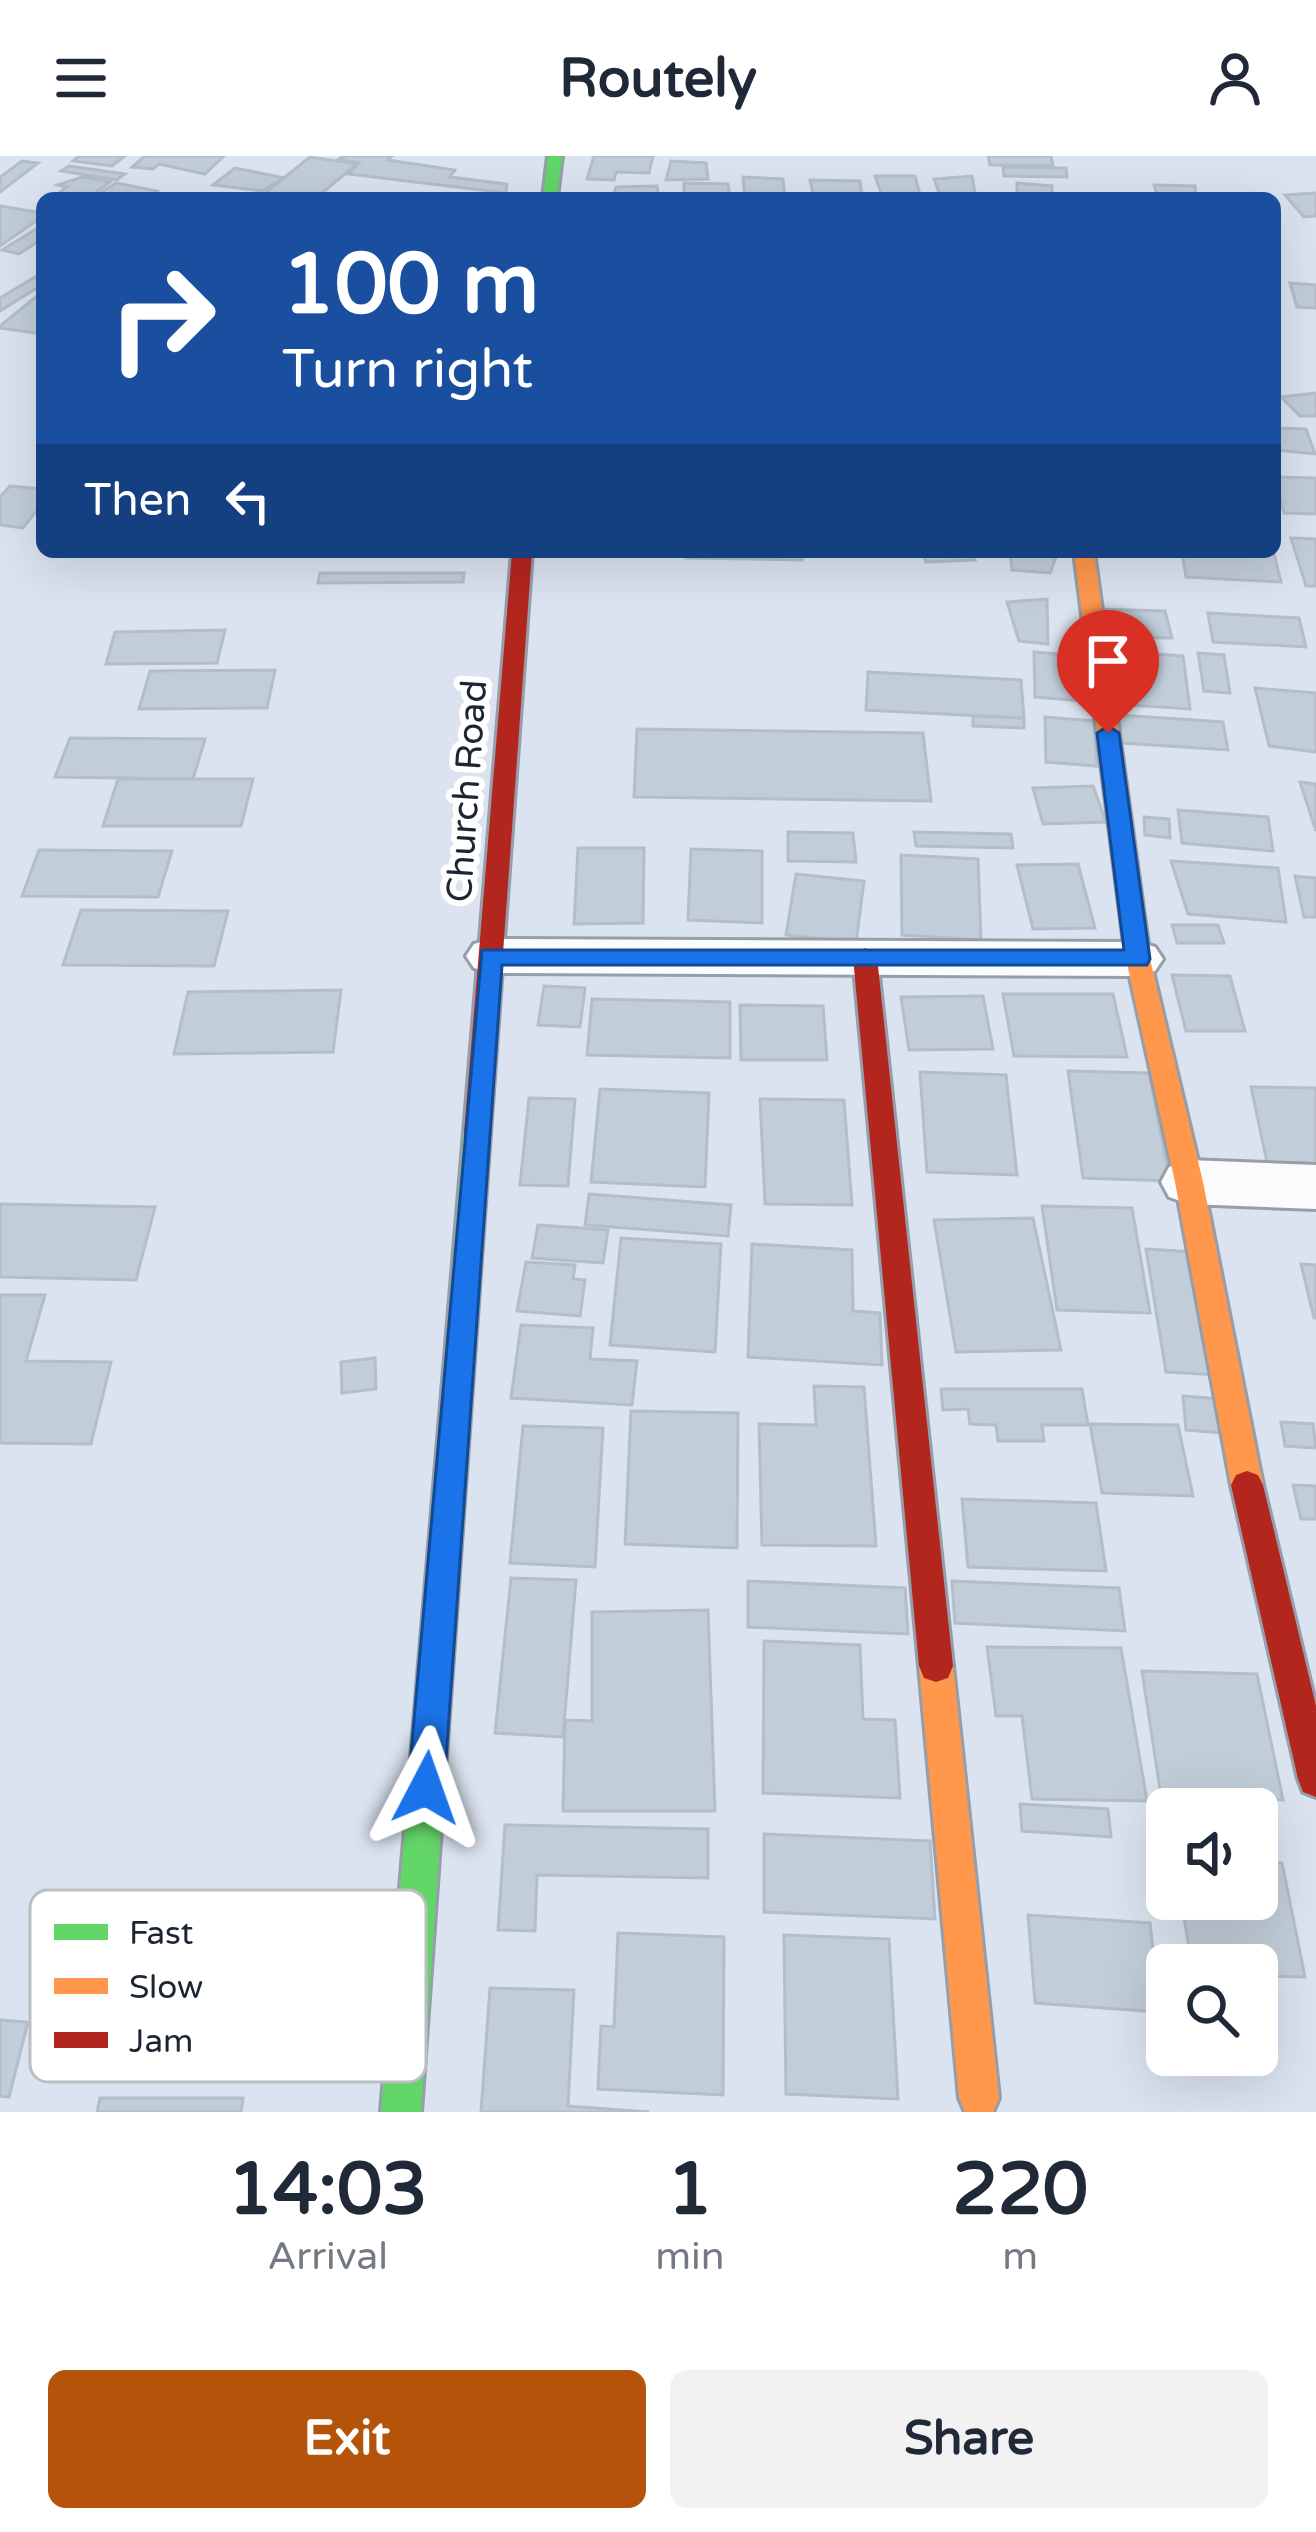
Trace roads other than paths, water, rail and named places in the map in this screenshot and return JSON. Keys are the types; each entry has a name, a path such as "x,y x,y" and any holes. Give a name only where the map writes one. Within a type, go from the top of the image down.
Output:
{"street":[{"path":"551,192 555,156"},
{"name":"Church Road","path":"418,1890 522,558"},
{"path":"1085,558 1138,959 1189,1182 1254,1522 1316,1779"},
{"path":"490,956 1138,959"},
{"path":"865,957 980,2098"},
{"path":"1189,1182 1316,1187"},
{"name":"Church Road","path":"401,2112 403,2082"}]}
